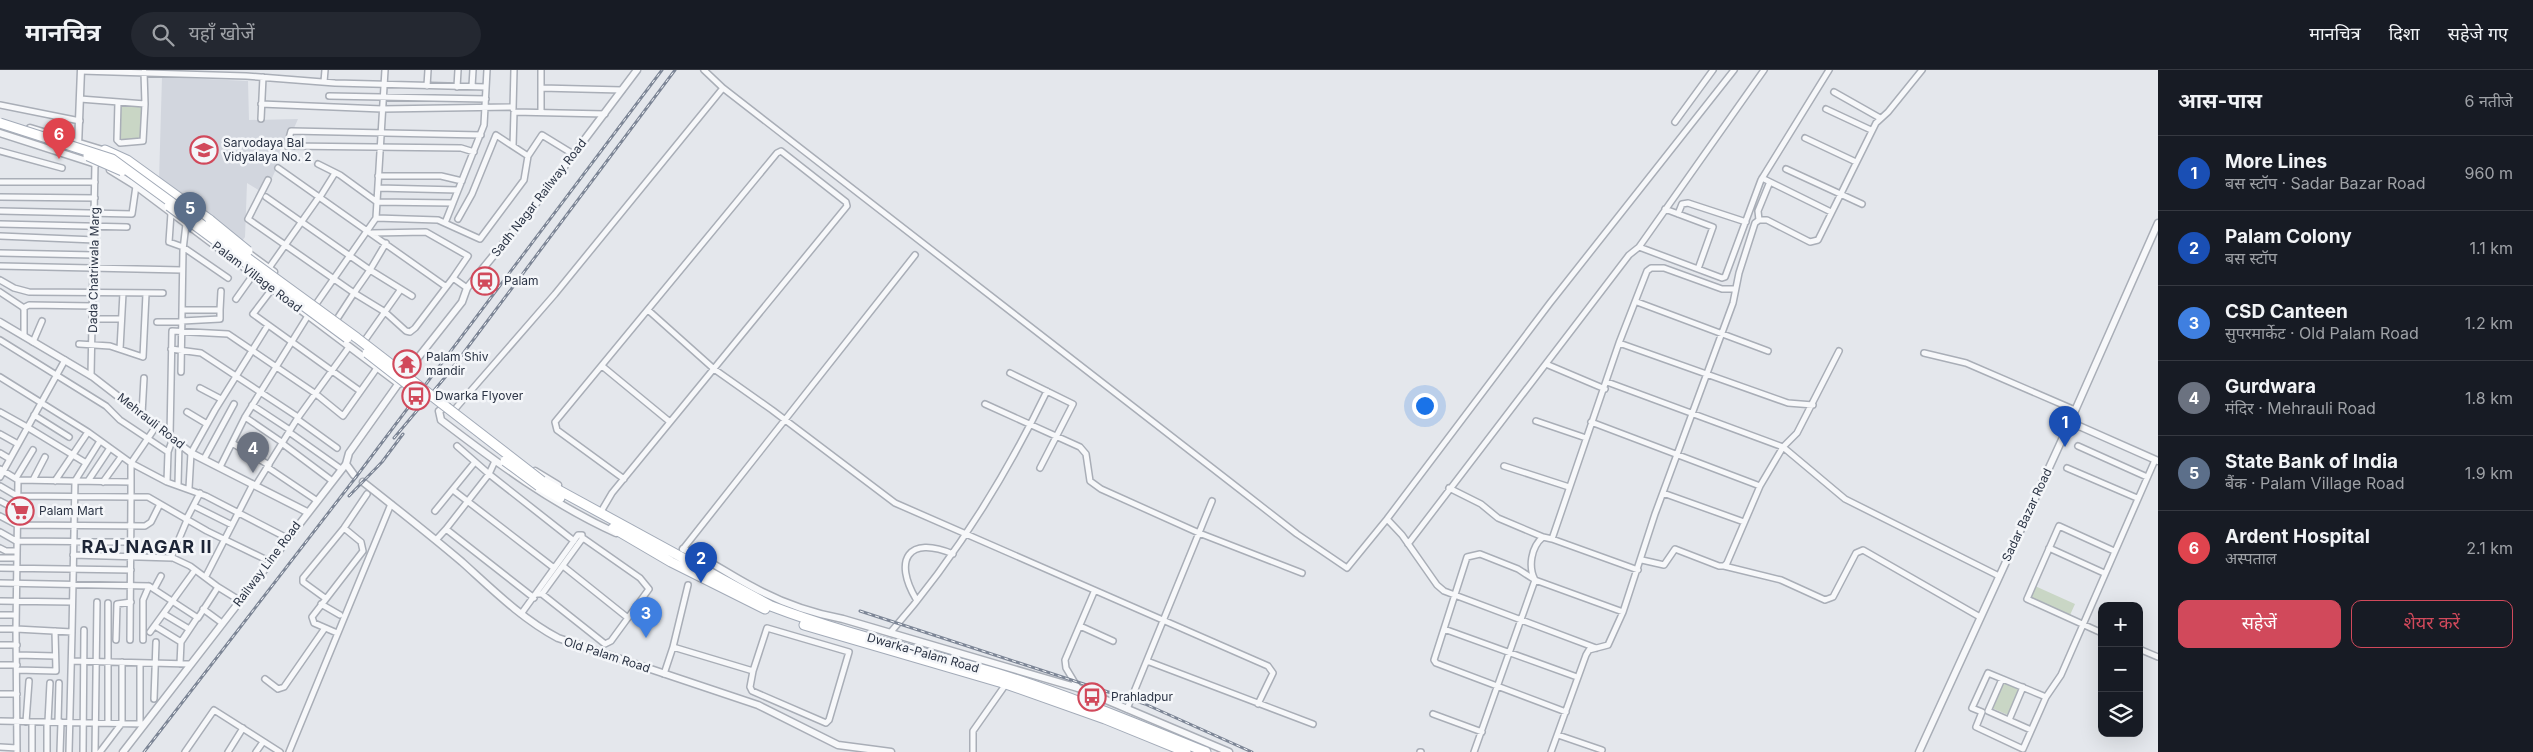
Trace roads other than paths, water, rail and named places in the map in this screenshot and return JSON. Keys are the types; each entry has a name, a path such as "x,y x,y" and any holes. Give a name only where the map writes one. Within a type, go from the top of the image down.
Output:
{"main road":[{"path":"0,121 112,159 265,268 542,481 626,532"},
{"path":"0,129 95,158 119,169 354,343 532,482 646,543"},
{"path":"105,150 127,160 210,220 243,246 265,268"},
{"name":"Dwarka-Palam Road","path":"646,543 768,611 799,623 1006,684 1105,719 1186,752"},
{"name":"Dwarka-Palam Road","path":"646,543 771,606 808,620 998,674 1060,694 1206,752"}],"street":[{"path":"324,82 325,70"},
{"path":"220,467 245,417 276,366 316,303 369,232 376,218 385,70"},
{"path":"427,86 428,70"},
{"path":"457,87 458,70"},
{"path":"472,86 473,70"},
{"path":"445,223 481,135 486,109 487,70"},
{"path":"513,146 514,70"},
{"path":"541,70 541,112"},
{"name":"Sadh Nagar Railway Road","path":"406,373 462,302 467,288 496,255 637,70"},
{"path":"704,70 722,88 1343,567 1350,566 1387,519 1550,303 1734,70"},
{"path":"1675,122 1714,70"},
{"path":"1408,544 1629,255 1638,247 1764,70"},
{"path":"1638,247 1722,278 1725,277 1762,178 1830,70"},
{"path":"1759,220 1767,220 1814,242 1823,232 1872,130 1880,118 1888,112 1922,70"},
{"path":"76,157 79,142 81,71 246,73 263,77 324,82 486,87"},
{"path":"118,102 117,140 120,143 143,142 144,72"},
{"path":"261,119 263,77"},
{"path":"541,88 622,90"},
{"path":"455,409 560,287 722,88"},
{"path":"1834,92 1880,118"},
{"path":"329,96 486,99"},
{"path":"80,99 145,104"},
{"path":"261,104 382,109 486,109 605,114"},
{"path":"0,105 80,121"},
{"path":"1826,109 1872,130"},
{"path":"0,121 105,150 126,161 265,268 366,340 406,373"},
{"path":"474,152 461,148 287,146 291,131 381,131 481,135"},
{"name":"Palam Village Road","path":"0,134 76,157 114,172 136,186 399,384"},
{"path":"458,219 472,194 495,136 498,135 528,156"},
{"path":"376,218 428,219 445,223 480,239 524,180 528,156 542,135 574,154"},
{"path":"1805,138 1856,162"},
{"path":"0,151 62,168"},
{"path":"602,510 624,479 846,207 846,202 782,152 778,151 555,425 557,430 624,479"},
{"name":"Dada Chatriwala Marg","path":"91,376 95,164"},
{"path":"318,164 335,173 377,202 453,203"},
{"path":"278,168 445,286"},
{"path":"1786,169 1862,204"},
{"path":"265,268 285,245 335,173"},
{"path":"378,176 441,176 462,181"},
{"path":"1762,178 1769,184 1832,212"},
{"path":"268,180 248,220 354,293 386,312 404,330 411,331 468,256 431,234 421,231 369,232"},
{"path":"0,182 95,182"},
{"path":"1551,752 1577,677 1589,650 1608,645 1624,612 1663,493 1722,334 1751,232 1759,220 1758,211 1769,184"},
{"path":"0,211 132,214 136,186"},
{"path":"378,188 458,190"},
{"path":"0,197 95,198"},
{"path":"266,197 370,270 412,296"},
{"path":"1678,214 1682,204 1688,203 1746,222"},
{"path":"1664,209 1712,227 1698,269"},
{"path":"171,213 169,242 183,247 228,278"},
{"name":"Sadar Bazar Road","path":"1919,752 2070,422 2158,223"},
{"path":"0,224 127,227"},
{"path":"181,372 182,270 186,224"},
{"path":"0,236 95,240"},
{"path":"337,319 386,243"},
{"path":"0,253 94,255"},
{"path":"916,255 683,549 702,557 754,588 816,614 890,633 1078,688 1229,752"},
{"path":"0,266 182,270"},
{"path":"1552,539 1619,343 1648,271 1658,267 1722,289 1735,289"},
{"path":"236,299 253,275"},
{"path":"453,278 467,288"},
{"path":"0,280 22,291 94,294 162,293"},
{"path":"272,289 253,314 360,391"},
{"path":"366,340 401,289"},
{"path":"157,322 220,319 222,291"},
{"path":"0,292 23,308"},
{"path":"120,349 123,293"},
{"path":"78,344 120,349 142,357 145,355 146,294"},
{"path":"1637,302 1768,351"},
{"path":"23,308 29,305 93,306"},
{"path":"23,308 24,336"},
{"path":"182,310 220,310"},
{"path":"648,310 714,369 895,503 1271,669 1273,673 1258,704"},
{"path":"93,319 121,319"},
{"path":"33,342 42,321"},
{"name":"Mehrauli Road","path":"0,322 91,376 191,452 307,512"},
{"path":"189,488 191,452 221,399 268,325"},
{"path":"167,482 168,452 172,437 172,331 225,333 316,394 343,416 377,368"},
{"path":"0,340 106,406 117,417 168,452"},
{"path":"1619,343 1788,403 1813,406"},
{"path":"206,576 238,512 254,485 298,418 349,347"},
{"path":"171,349 201,352 298,418 337,448"},
{"path":"1724,566 1760,486 1783,447 1797,433 1813,406 1839,350"},
{"path":"1924,352 1966,363 2075,410"},
{"path":"0,477 2,470 10,459 64,360"},
{"path":"1546,364 1605,388"},
{"path":"602,366 670,422"},
{"name":"Railway Line Road","path":"123,752 142,724 343,466 349,453 406,373"},
{"path":"1010,373 1073,404 1055,435 1040,468"},
{"path":"0,377 88,432 131,463 167,482 189,488 287,538"},
{"path":"142,414 144,378"},
{"path":"1607,382 1783,447 1845,500 1999,576"},
{"path":"200,388 221,399"},
{"path":"890,633 967,536 1047,391"},
{"path":"204,459 234,404"},
{"path":"985,404 1055,435 1084,451 1088,475 1094,485 1199,533 1302,573"},
{"path":"252,405 354,475"},
{"path":"450,406 455,409 532,469 602,510 646,543 554,502 439,419 438,413 441,408 450,406"},
{"path":"0,412 86,464"},
{"path":"187,412 207,424"},
{"path":"34,415 69,437"},
{"path":"245,417 331,480"},
{"path":"1536,421 1586,438"},
{"path":"1591,422 1760,486"},
{"path":"2002,679 1976,728 2023,749 2046,697 2060,675 2137,498 2156,461 2070,422"},
{"path":"130,640 131,463 146,438 157,425"},
{"path":"55,481 88,432"},
{"path":"0,434 18,444"},
{"path":"70,752 75,481 100,441"},
{"path":"178,485 179,443"},
{"path":"232,443 316,500"},
{"path":"457,446 489,474 574,541"},
{"path":"2078,446 2147,477"},
{"path":"88,482 110,448"},
{"path":"0,748 17,750 17,479 33,450"},
{"path":"0,453 10,459"},
{"path":"104,482 121,456"},
{"path":"33,480 45,457"},
{"path":"436,540 489,474 495,461"},
{"path":"435,511 475,462"},
{"path":"1504,466 1569,487"},
{"path":"2067,468 2137,498"},
{"path":"2,470 17,479 131,482"},
{"name":"Old Palam Road","path":"363,482 436,540 542,630 558,638 758,704 838,744 891,752"},
{"path":"0,486 18,496 146,496 159,506 269,561"},
{"path":"1449,488 1481,504 1503,520 1544,537 1638,570"},
{"path":"452,490 554,568"},
{"path":"1663,493 1744,522"},
{"path":"172,558 200,494"},
{"path":"325,598 303,582 303,578 344,528 367,494"},
{"path":"0,501 17,510"},
{"path":"1127,709 1212,501"},
{"path":"289,752 391,504"},
{"path":"0,516 16,525 148,525 159,506"},
{"path":"194,506 232,525"},
{"path":"1387,519 1408,544 1437,585 1453,596 1522,619 1596,648"},
{"path":"2098,631 2027,599 2059,526 2114,551"},
{"path":"337,633 312,620 325,598 363,550 361,542 344,528"},
{"path":"446,529 605,644 611,641 649,589 647,584 579,534 538,589 538,595"},
{"path":"0,532 16,541 131,542"},
{"path":"1474,752 1535,580 1530,566 1540,539 1544,537"},
{"path":"521,614 563,566 583,538"},
{"path":"916,599 905,575 905,562 908,555 914,550 932,547 953,554"},
{"path":"0,548 6,551 16,551"},
{"path":"2049,548 2104,573"},
{"path":"1642,560 1664,565 1675,549 1724,566 1781,580 1825,600 1833,596 1856,552 1863,550 1980,617"},
{"path":"1566,712 1436,663 1434,656 1467,557 1475,554 1518,569 1535,580 1624,612"},
{"path":"73,555 172,558 206,576 218,587 239,600"},
{"path":"0,558 16,558"},
{"path":"563,566 628,618"},
{"path":"0,568 131,570"},
{"path":"150,632 195,570"},
{"path":"143,640 143,600 161,576"},
{"path":"0,583 131,584 152,588 197,618"},
{"path":"664,674 674,647 688,585"},
{"path":"180,664 181,642 218,587"},
{"path":"1078,688 1065,662 1094,592"},
{"path":"0,601 72,602"},
{"path":"95,752 97,602"},
{"path":"116,640 117,604 131,602"},
{"path":"108,603 108,723"},
{"path":"322,604 340,615"},
{"path":"204,609 222,623"},
{"path":"0,614 16,615"},
{"path":"164,614 189,629"},
{"path":"155,626 181,642"},
{"path":"1080,626 1113,641"},
{"path":"264,679 278,689 284,687 325,628"},
{"path":"766,628 849,652 829,720 826,723 752,691 750,687 753,672 766,628"},
{"path":"0,629 72,632"},
{"path":"1444,629 1577,677"},
{"path":"83,752 84,630"},
{"path":"0,665 56,671 55,631"},
{"path":"154,699 156,642"},
{"path":"0,645 17,645"},
{"path":"674,647 753,672"},
{"path":"2143,651 2158,657"},
{"path":"17,655 55,656"},
{"path":"72,661 190,664"},
{"path":"1146,661 1313,724"},
{"path":"100,752 122,723 122,662"},
{"path":"0,722 142,724 140,663"},
{"path":"2031,730 2009,720 1972,708 1988,673 2046,697"},
{"path":"29,681 29,722 32,752"},
{"path":"47,752 50,682"},
{"path":"59,683 60,752"},
{"path":"972,752 973,730 1006,684"},
{"path":"2009,720 2023,688"},
{"path":"0,694 17,694"},
{"path":"185,752 213,710 280,752"},
{"path":"1433,714 1482,732"},
{"path":"228,752 243,728"},
{"path":"1558,735 1602,750"},
{"path":"256,752 262,742"}],"railway":[{"path":"144,752 356,477 662,70"},
{"path":"394,438 447,375 675,70"},
{"path":"349,496 382,462 403,434"},
{"path":"860,611 1145,704 1252,752"}],"place":[{"name":"Sarvodaya Bal Vidyalaya No. 2","path":"204,150"},
{"name":"Ardent Hospital","path":"59,159"},
{"name":"State Bank of India","path":"190,233"},
{"name":"Palam","path":"485,281"},
{"name":"Palam Shiv mandir","path":"407,364"},
{"name":"Dwarka Flyover","path":"416,396"},
{"name":"More Lines","path":"2065,447"},
{"name":"Gurdwara","path":"253,473"},
{"name":"Palam Mart","path":"20,511"},
{"name":"Palam Colony","path":"701,583"},
{"name":"CSD Canteen","path":"646,638"},
{"name":"Prahladpur","path":"1092,697"}],"district":[{"name":"RAJ NAGAR II","path":"147,547"}]}
